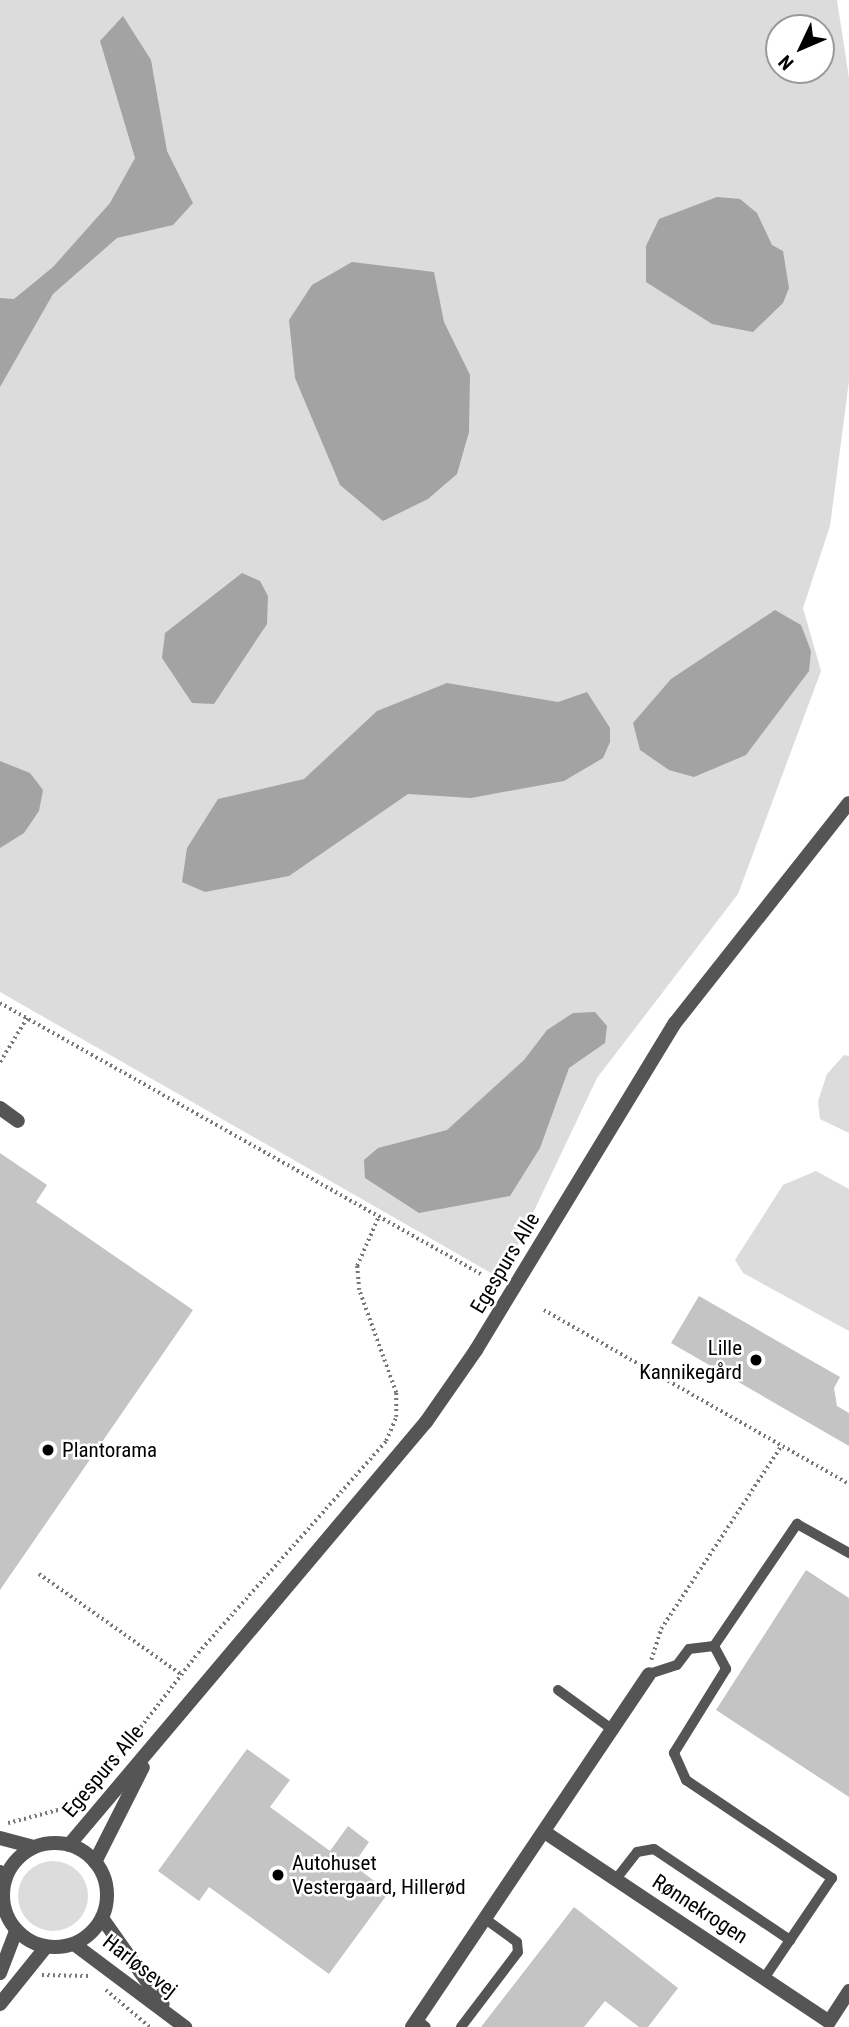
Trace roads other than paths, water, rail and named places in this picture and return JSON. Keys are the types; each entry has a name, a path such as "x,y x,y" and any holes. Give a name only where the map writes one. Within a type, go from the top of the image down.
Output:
{"street":[{"name":"Egespurs Alle","path":"69,1845 426,1422 477,1350 675,1023 849,803"},
{"path":"0,1108 18,1121"},
{"path":"418,2025 649,1674"},
{"name":"Egespurs Alle","path":"95,1861 169,1724"},
{"name":"Rønnekrogen","path":"546,1833 765,1977 832,2025 849,1991"},
{"path":"0,1838 34,1847 69,1845 95,1861 107,1894 102,1918 74,1944 46,1947 16,1931 4,1906 2,1875 34,1847"},
{"name":"Harløsevej","path":"102,1918 182,2025"},
{"path":"0,1973 16,1931"},
{"name":"Harløsevej","path":"74,1944 182,2025"},
{"path":"0,2004 22,1971 46,1947"}],"lane":[{"path":"649,1674 677,1665 689,1649 714,1646 797,1524 849,1553"},
{"path":"714,1646 726,1670 674,1753 686,1780 832,1878 765,1977"},
{"path":"558,1690 613,1730"},
{"path":"616,1879 637,1852 654,1849 790,1940"},
{"path":"461,2027 518,1952 517,1942 487,1920"}],"place":[{"name":"Lille Kannikegård","path":"756,1360"},
{"name":"Plantorama","path":"48,1450"},
{"name":"Autohuset Vestergaard, Hillerød","path":"278,1875"}]}
